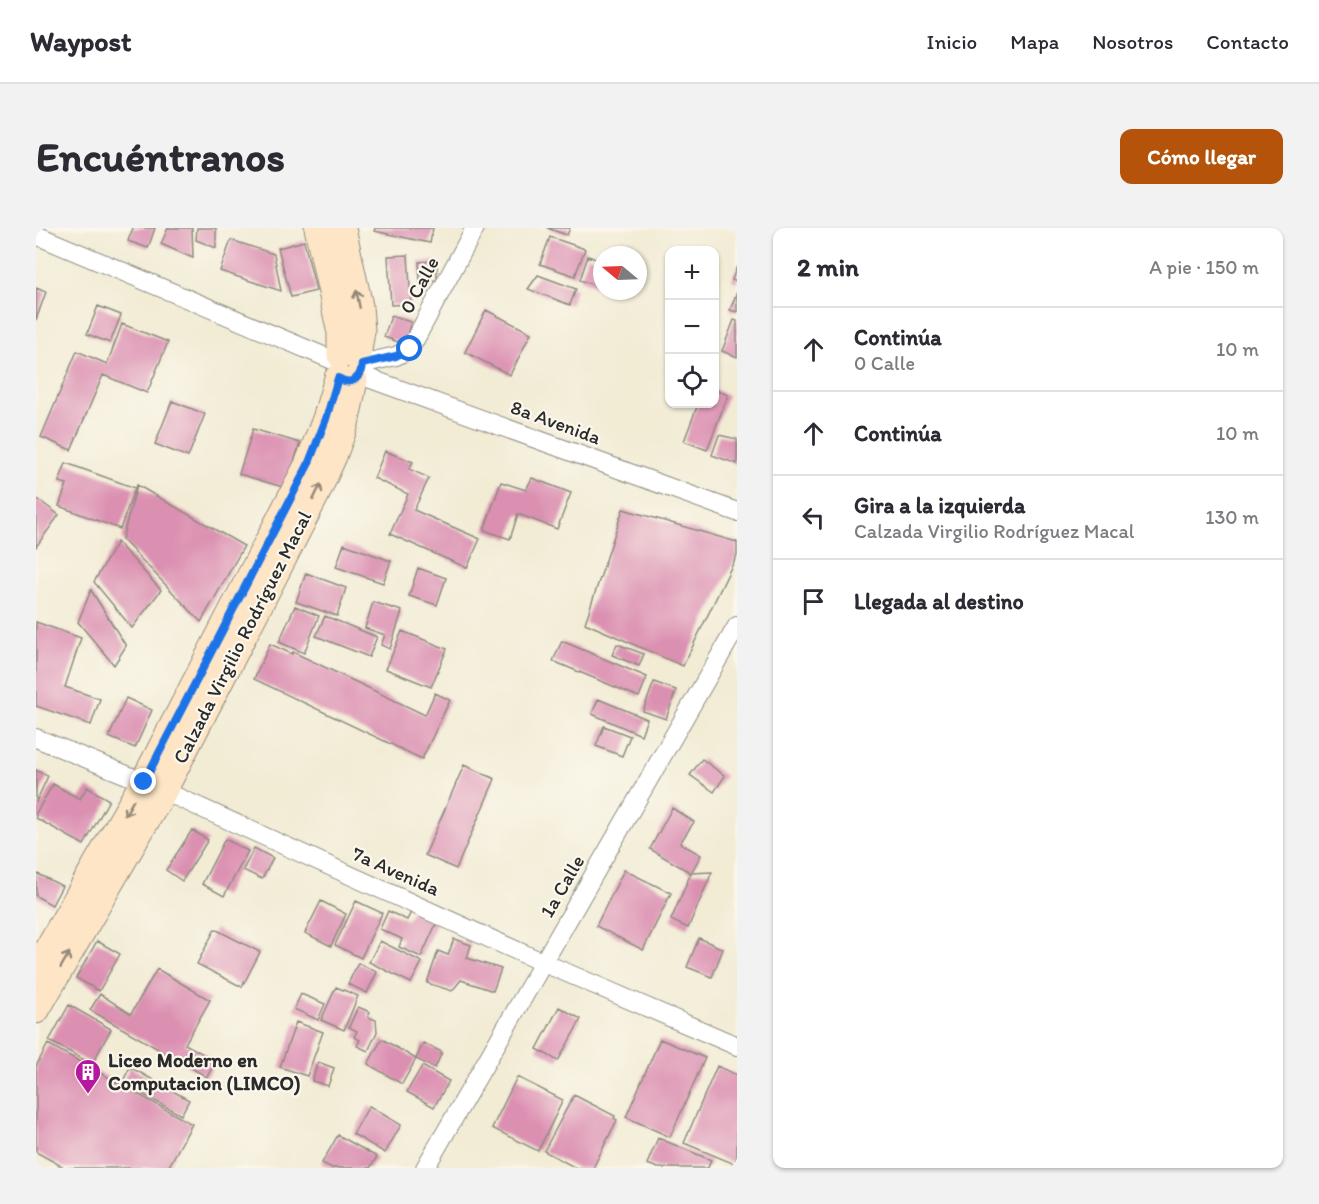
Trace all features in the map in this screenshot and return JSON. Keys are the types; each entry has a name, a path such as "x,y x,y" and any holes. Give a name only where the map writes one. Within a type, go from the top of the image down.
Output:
{"street":[{"name":"Calzada Virgilio Rodríguez Macal","path":"318,228 340,333 350,367"},
{"name":"Calzada Virgilio Rodríguez Macal","path":"36,1010 153,787 308,465 350,367 361,331 359,306 342,228"},
{"name":"0 Calle","path":"350,367 396,356 410,349 476,228"},
{"name":"8a Avenida","path":"36,235 350,367 737,512"},
{"name":"1a Calle","path":"425,1168 737,626"},
{"name":"7a Avenida","path":"36,738 153,787 544,963 737,1046"},
{"name":"Calzada Virgilio Rodríguez Macal","path":"36,970 153,787"}],"building":[{"path":"133,228 155,228 148,248 128,241"},
{"path":"168,228 192,228 193,258 161,244"},
{"path":"197,228 216,228 216,248 196,240"},
{"path":"375,228 433,228 430,243 374,231"},
{"path":"547,228 570,228 567,235"},
{"path":"550,237 585,249 575,276 540,264"},
{"path":"231,240 274,254 281,291 220,271"},
{"path":"304,241 316,291 291,297 278,248"},
{"path":"408,255 411,304 391,305 388,256"},
{"path":"588,256 593,258 593,285 580,280"},
{"path":"437,261 437,280 420,281 419,262"},
{"path":"737,266 737,282 732,280"},
{"path":"538,275 576,289 570,305 528,289"},
{"path":"36,288 46,292 36,320"},
{"path":"737,292 737,312 730,310"},
{"path":"98,306 121,315 110,343 87,334"},
{"path":"486,310 531,333 510,375 465,352"},
{"path":"391,316 411,322 404,344 384,337"},
{"path":"734,320 737,321 737,357 722,351"},
{"path":"122,324 168,342 147,393 103,375 71,450 41,437 77,351 107,364"},
{"path":"719,391 728,395 707,450 684,441 696,408 719,408"},
{"path":"172,401 205,414 188,457 155,444"},
{"path":"253,429 300,443 286,488 239,474"},
{"path":"719,435 737,439 737,464 712,455"},
{"path":"385,451 413,462 409,469 429,478 414,510 480,539 467,568 390,534 408,494 374,478"},
{"path":"66,463 135,488 120,529 59,506 67,484 59,482"},
{"path":"532,478 571,493 557,529 518,514 510,539 484,530 501,482 526,490"},
{"path":"137,485 244,546 201,622 122,539"},
{"path":"36,498 59,515 36,547"},
{"path":"623,509 737,542 737,555 683,666 585,623"},
{"path":"117,542 161,590 132,628 94,582"},
{"path":"344,544 391,561 383,583 336,567"},
{"path":"418,568 446,578 437,605 409,596"},
{"path":"306,573 346,588 337,616 296,602"},
{"path":"91,590 126,646 114,665 78,622"},
{"path":"373,602 402,611 390,649 381,645 385,635 365,628"},
{"path":"295,606 319,616 304,653 279,642"},
{"path":"325,616 377,637 369,657 316,636"},
{"path":"36,622 81,638 65,687 100,699 91,725 36,706"},
{"path":"402,631 447,649 431,687 386,669"},
{"path":"562,641 647,677 639,697 553,661"},
{"path":"270,644 292,654 293,652 425,715 435,693 450,700 422,759 254,679"},
{"path":"617,644 644,654 639,666 612,655"},
{"path":"654,682 676,690 666,719 643,711"},
{"path":"126,698 152,710 135,748 109,737"},
{"path":"598,699 647,719 641,735 592,714"},
{"path":"604,726 630,736 622,756 596,746"},
{"path":"702,759 725,776 714,792 690,775"},
{"path":"464,765 495,779 456,869 425,855"},
{"path":"36,770 48,776 36,802"},
{"path":"53,784 80,799 87,787 109,800 84,845 36,818 36,813"},
{"path":"672,808 694,822 680,843 701,855 691,873 650,849"},
{"path":"192,830 208,840 182,881 166,870"},
{"path":"225,839 248,851 224,896 202,884"},
{"path":"254,848 273,858 262,879 243,870"},
{"path":"624,870 671,893 643,950 596,926"},
{"path":"712,872 688,928 671,920 691,873"},
{"path":"36,873 62,886 52,905 36,896"},
{"path":"321,901 346,914 331,946 305,933"},
{"path":"356,901 382,913 361,958 335,945"},
{"path":"412,910 437,922 421,957 399,947 402,939 380,929 388,911 407,920"},
{"path":"215,929 260,952 242,987 197,964"},
{"path":"699,938 723,949 712,977 687,967"},
{"path":"454,939 471,945 467,958 501,969 493,991 461,980 452,991 427,983 438,951 448,955"},
{"path":"97,941 120,954 99,991 76,978"},
{"path":"380,941 422,962 411,983 369,962"},
{"path":"358,963 377,972 367,993 348,984"},
{"path":"157,969 210,1000 185,1044 216,1061 207,1077 90,1010 100,994 131,1014"},
{"path":"336,987 358,996 344,1030 321,1020"},
{"path":"301,994 325,1004 318,1020 294,1009"},
{"path":"69,1005 111,1029 92,1064 49,1041"},
{"path":"358,1007 370,1012 368,1017 376,1020 377,1032 368,1051 357,1046 360,1040 354,1037 357,1031 349,1027"},
{"path":"559,1007 581,1019 558,1061 537,1049"},
{"path":"296,1022 323,1032 307,1076 280,1067"},
{"path":"382,1039 416,1059 402,1084 368,1064"},
{"path":"660,1039 705,1058 670,1137 626,1117"},
{"path":"423,1043 442,1052 435,1068 416,1059"},
{"name":"Liceo Moderno en Computacion (LIMCO)","path":"48,1044 192,1124 168,1168 65,1168 36,1152 36,1066"},
{"path":"318,1062 334,1068 328,1086 312,1081"},
{"path":"422,1066 449,1081 434,1107 407,1092"},
{"path":"717,1066 737,1075 737,1165 684,1143"},
{"path":"130,1067 189,1100 181,1115 122,1083"},
{"path":"517,1077 563,1100 538,1151 492,1128"},
{"path":"574,1095 615,1116 617,1120 593,1168 576,1168 544,1151"},
{"path":"369,1106 401,1125 385,1153 353,1134"},
{"path":"338,1135 377,1157 370,1168 332,1168 322,1163"},
{"path":"658,1138 711,1160 708,1168 658,1168 647,1164"}],"place":[{"name":"Liceo Moderno en Computacion (LIMCO)","path":"88,1095"}],"route":[{"path":"144,782 308,465 326,419 338,378 341,381 350,382 360,375 362,364 396,356 410,349"}]}
